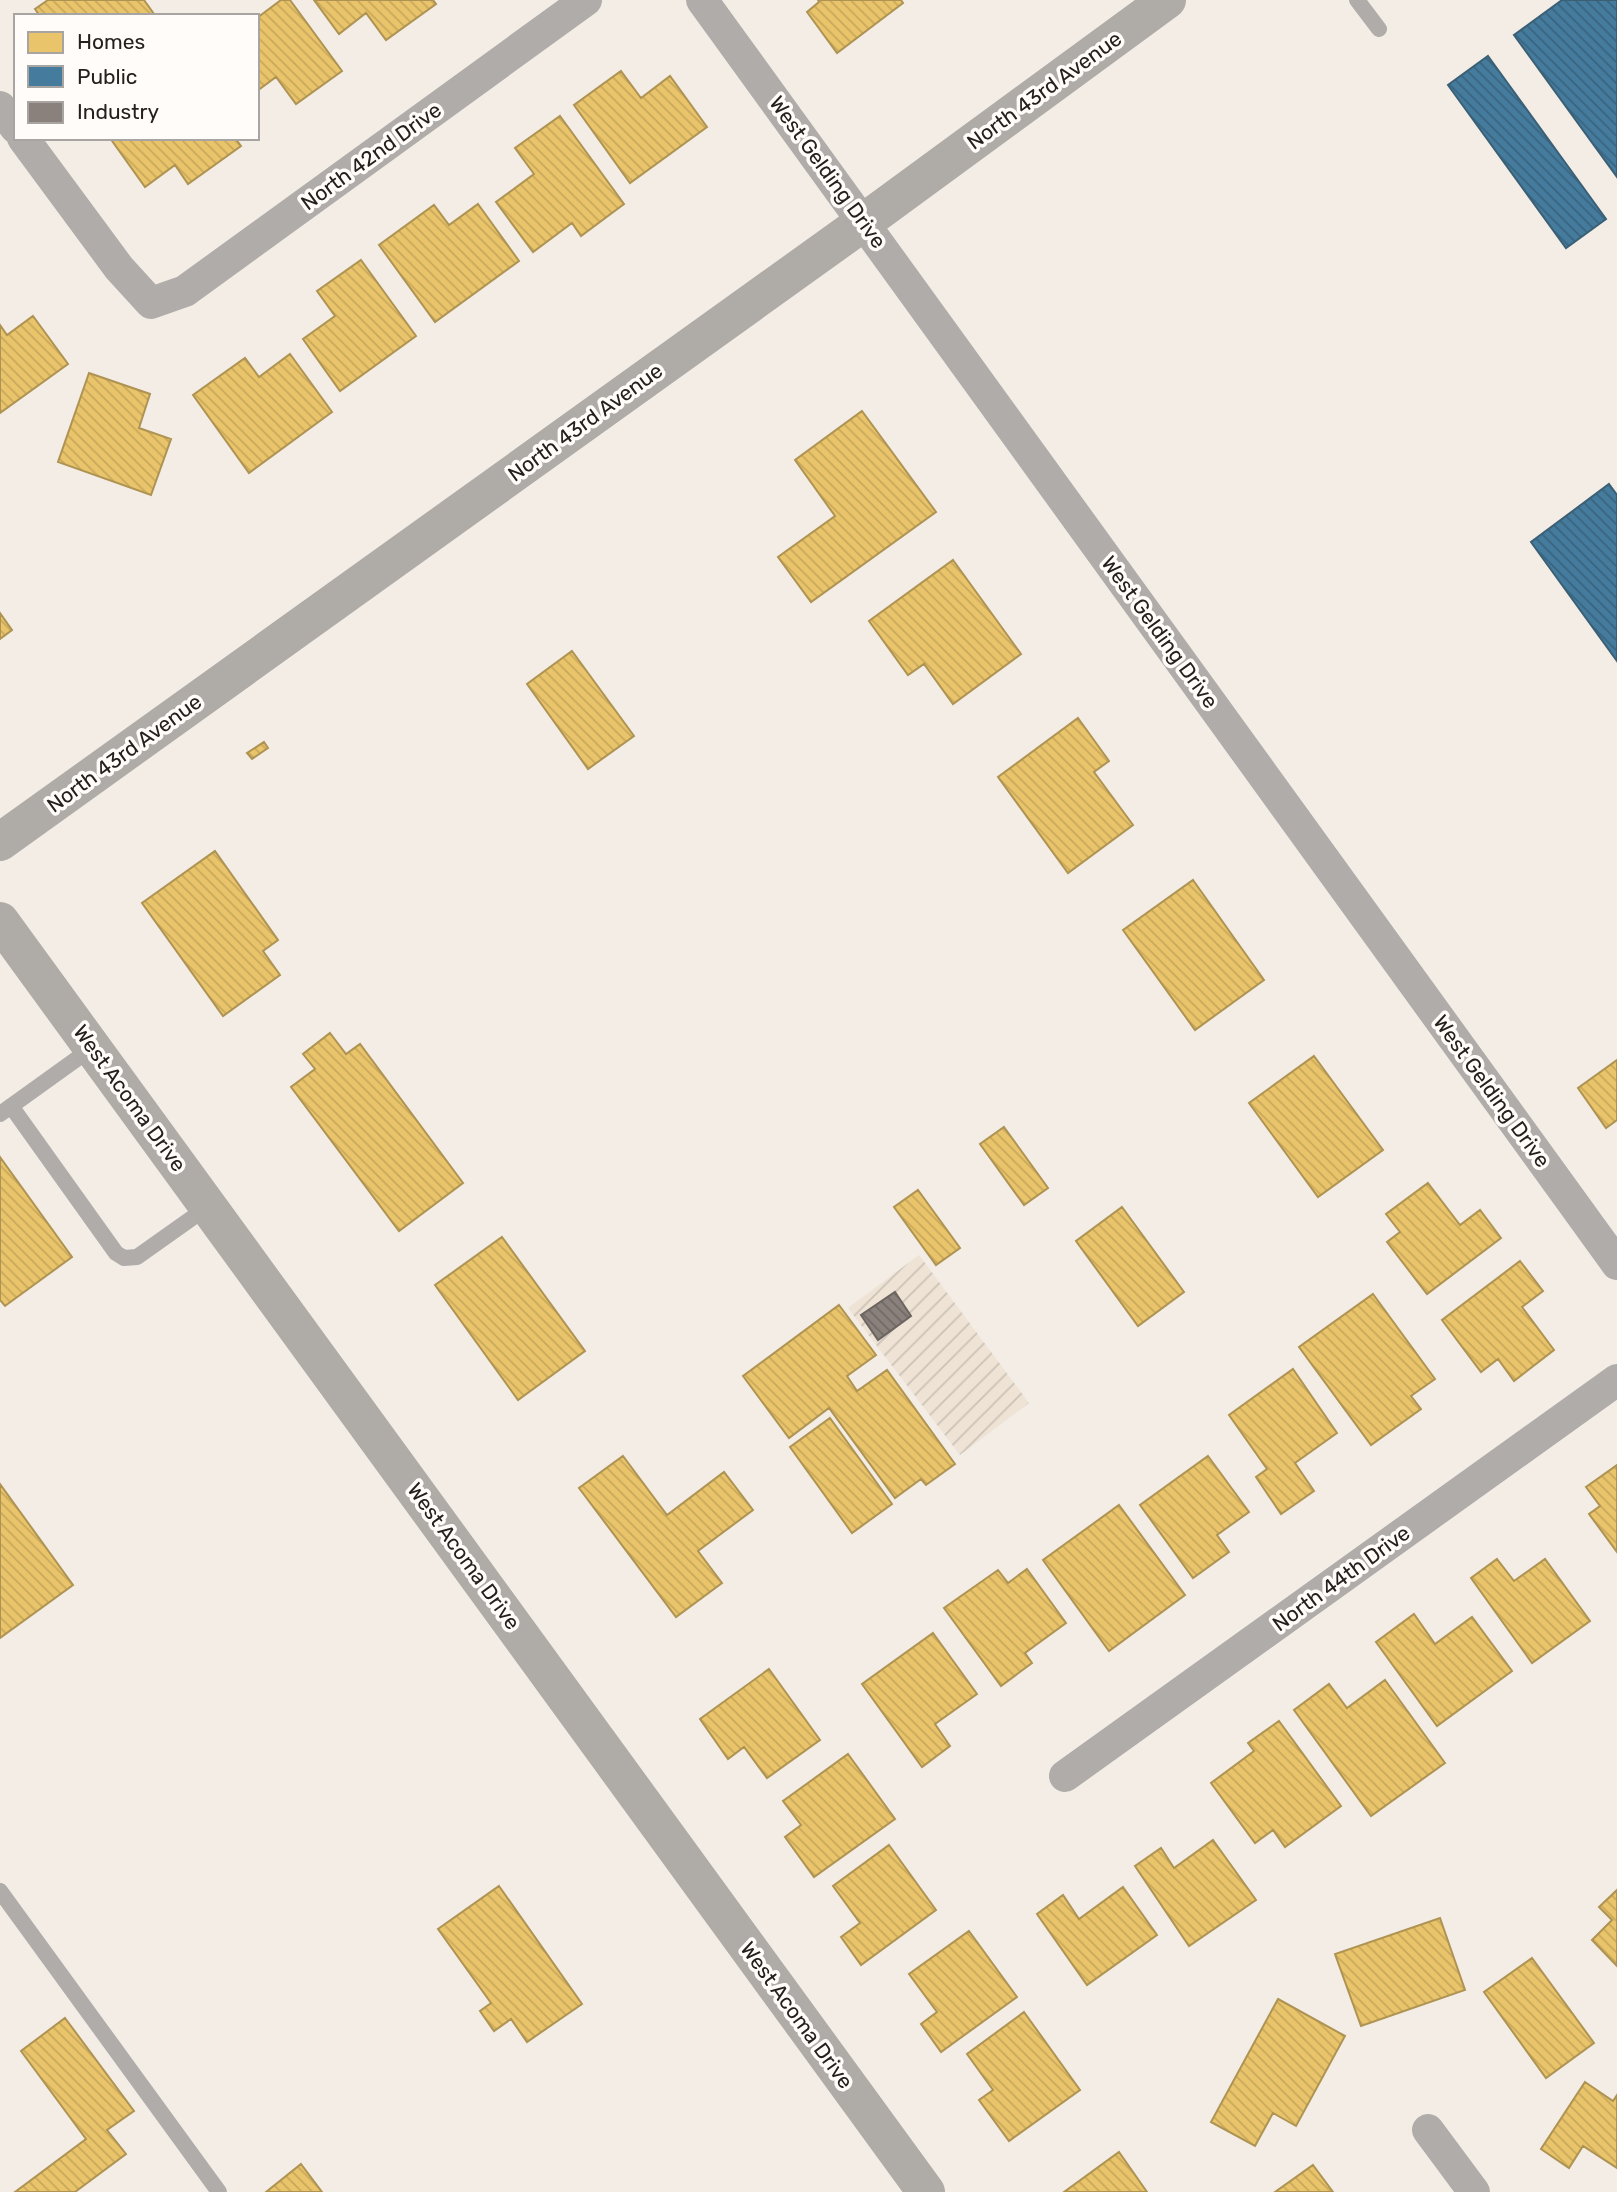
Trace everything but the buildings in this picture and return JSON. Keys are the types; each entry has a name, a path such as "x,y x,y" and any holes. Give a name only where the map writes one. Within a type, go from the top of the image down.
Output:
{"street":[{"name":"North 42nd Drive","path":"24,140 119,268 151,303 185,291 586,0"},
{"name":"West Gelding Drive","path":"702,0 1617,1264"},
{"name":"North 43rd Avenue","path":"0,842 864,222 1167,0"},
{"path":"0,107 14,125"},
{"name":"West Acoma Drive","path":"0,921 926,2192"},
{"name":"North 44th Drive","path":"1065,1776 1617,1380"},
{"path":"1428,2130 1474,2192"}],"lane":[{"path":"1357,0 1379,29"},
{"path":"93,1048 5,1110 116,1254 124,1258 137,1257 209,1206"},
{"path":"0,1891 219,2192"}],"shaded area":[{"path":"919,1255 1029,1403 960,1455 848,1308"}]}
